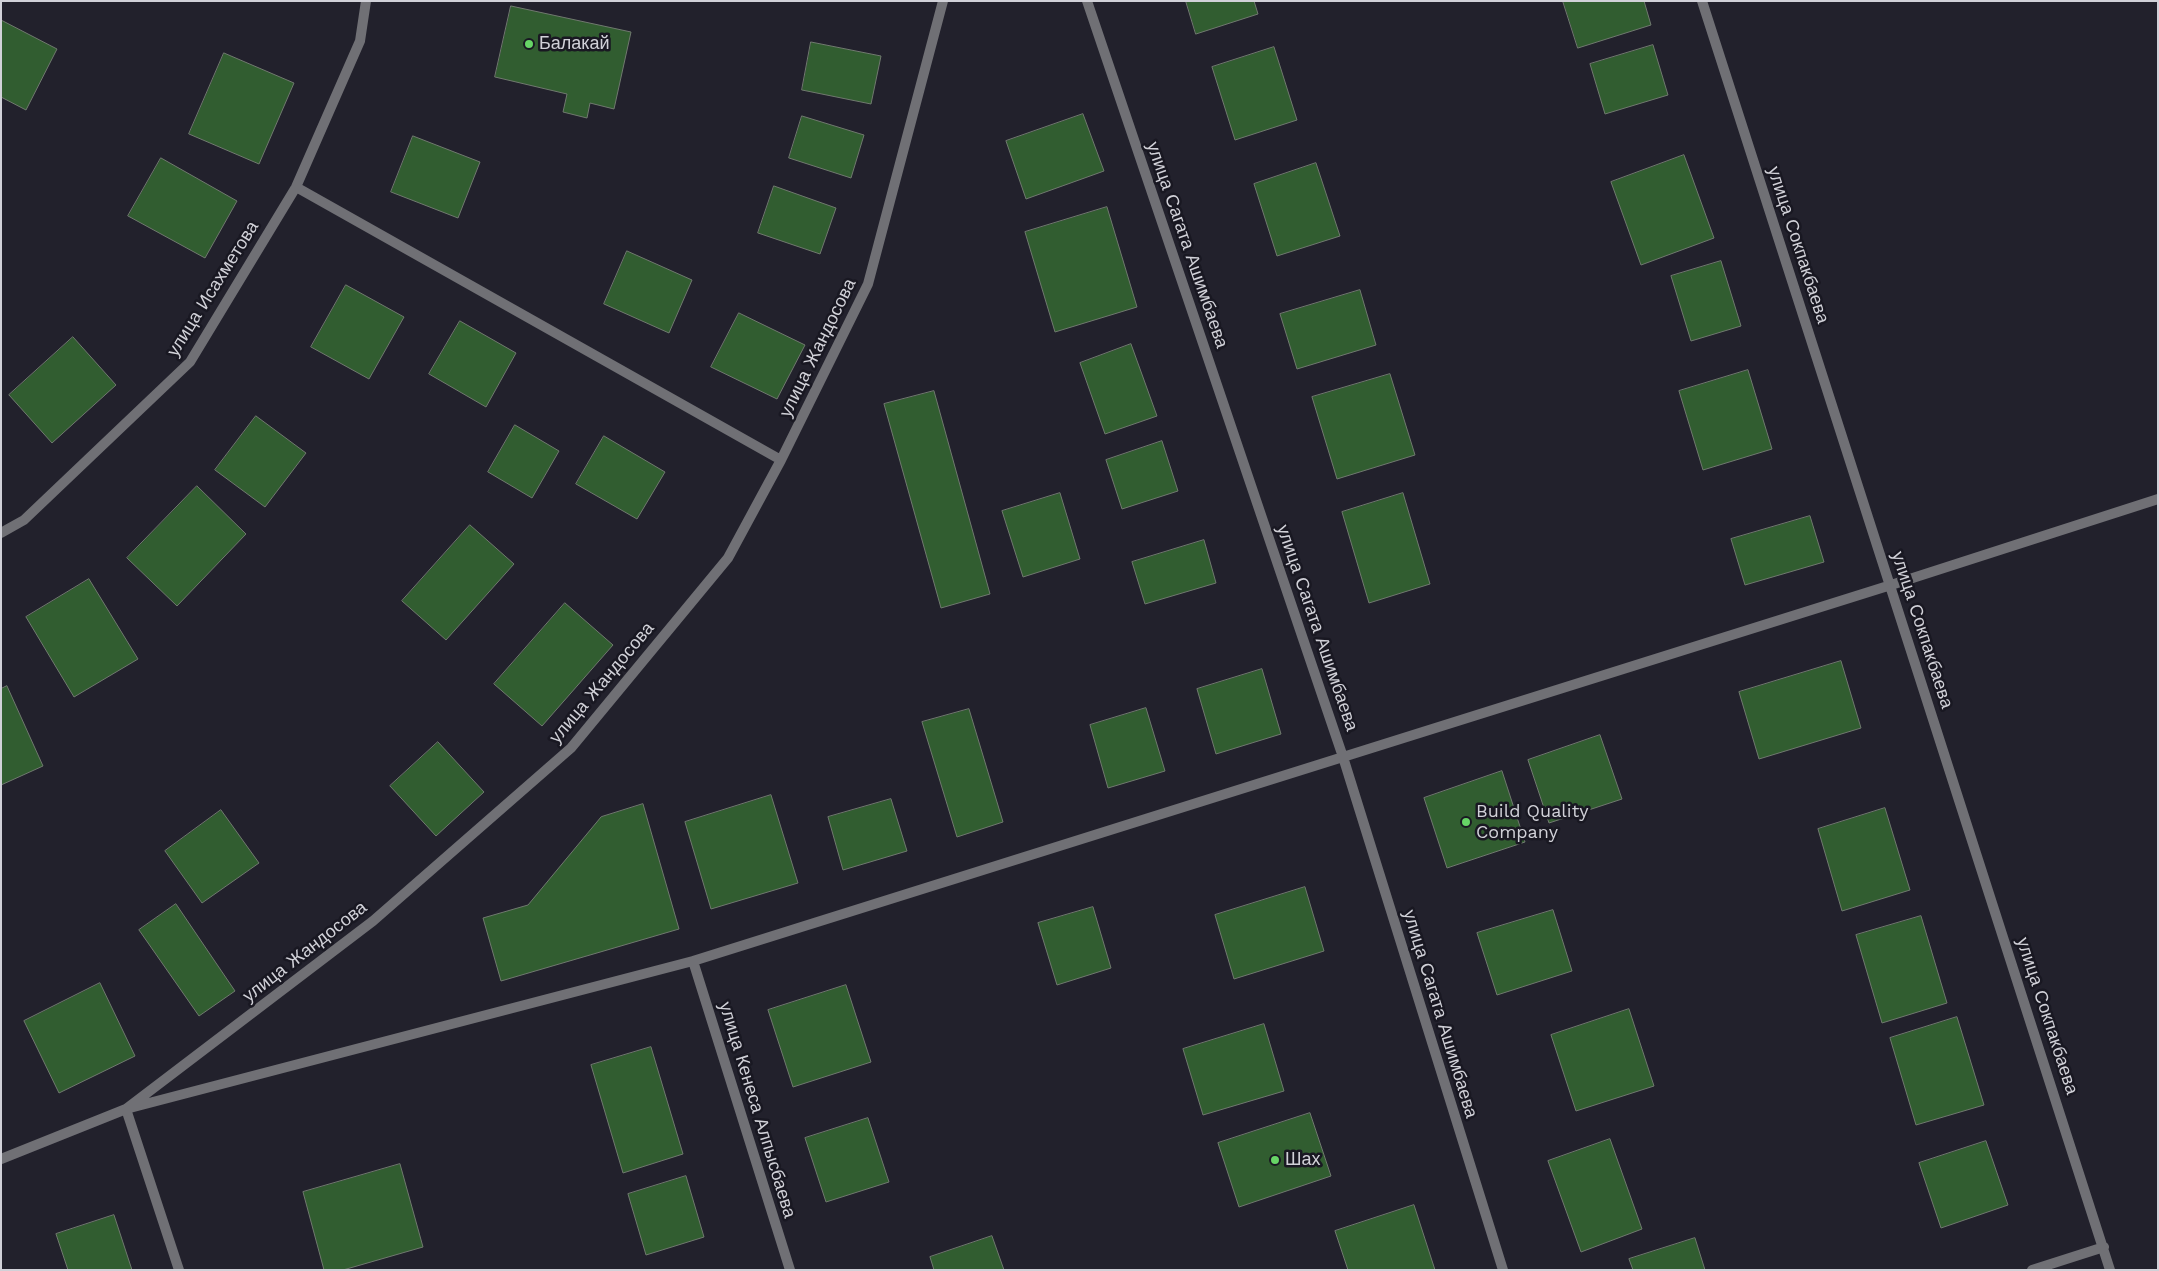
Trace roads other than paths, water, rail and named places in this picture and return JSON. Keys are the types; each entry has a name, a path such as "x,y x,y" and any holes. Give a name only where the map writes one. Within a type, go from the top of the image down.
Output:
{"street":[{"name":"улица Исахметова","path":"1,533 24,520 190,362 296,187 360,41 366,1"},
{"name":"улица Жандосова","path":"1,1159 126,1109 373,921 571,748 728,558 781,460 868,284 944,1"},
{"name":"улица Сагата Ашимбаева","path":"1087,1 1343,757 1503,1270"},
{"name":"улица Сокпакбаева","path":"1702,1 2110,1270"},
{"path":"296,187 781,460"},
{"path":"178,1270 126,1109 693,961 1891,585 2158,499"},
{"name":"улица Кенеса Алпысбаева","path":"693,961 790,1270"},
{"path":"2032,1270 2104,1247"}],"place":[{"name":"Балакай","path":"529,44"},
{"name":"Build Quality Company","path":"1466,822"},
{"name":"Шах","path":"1275,1160"}]}
